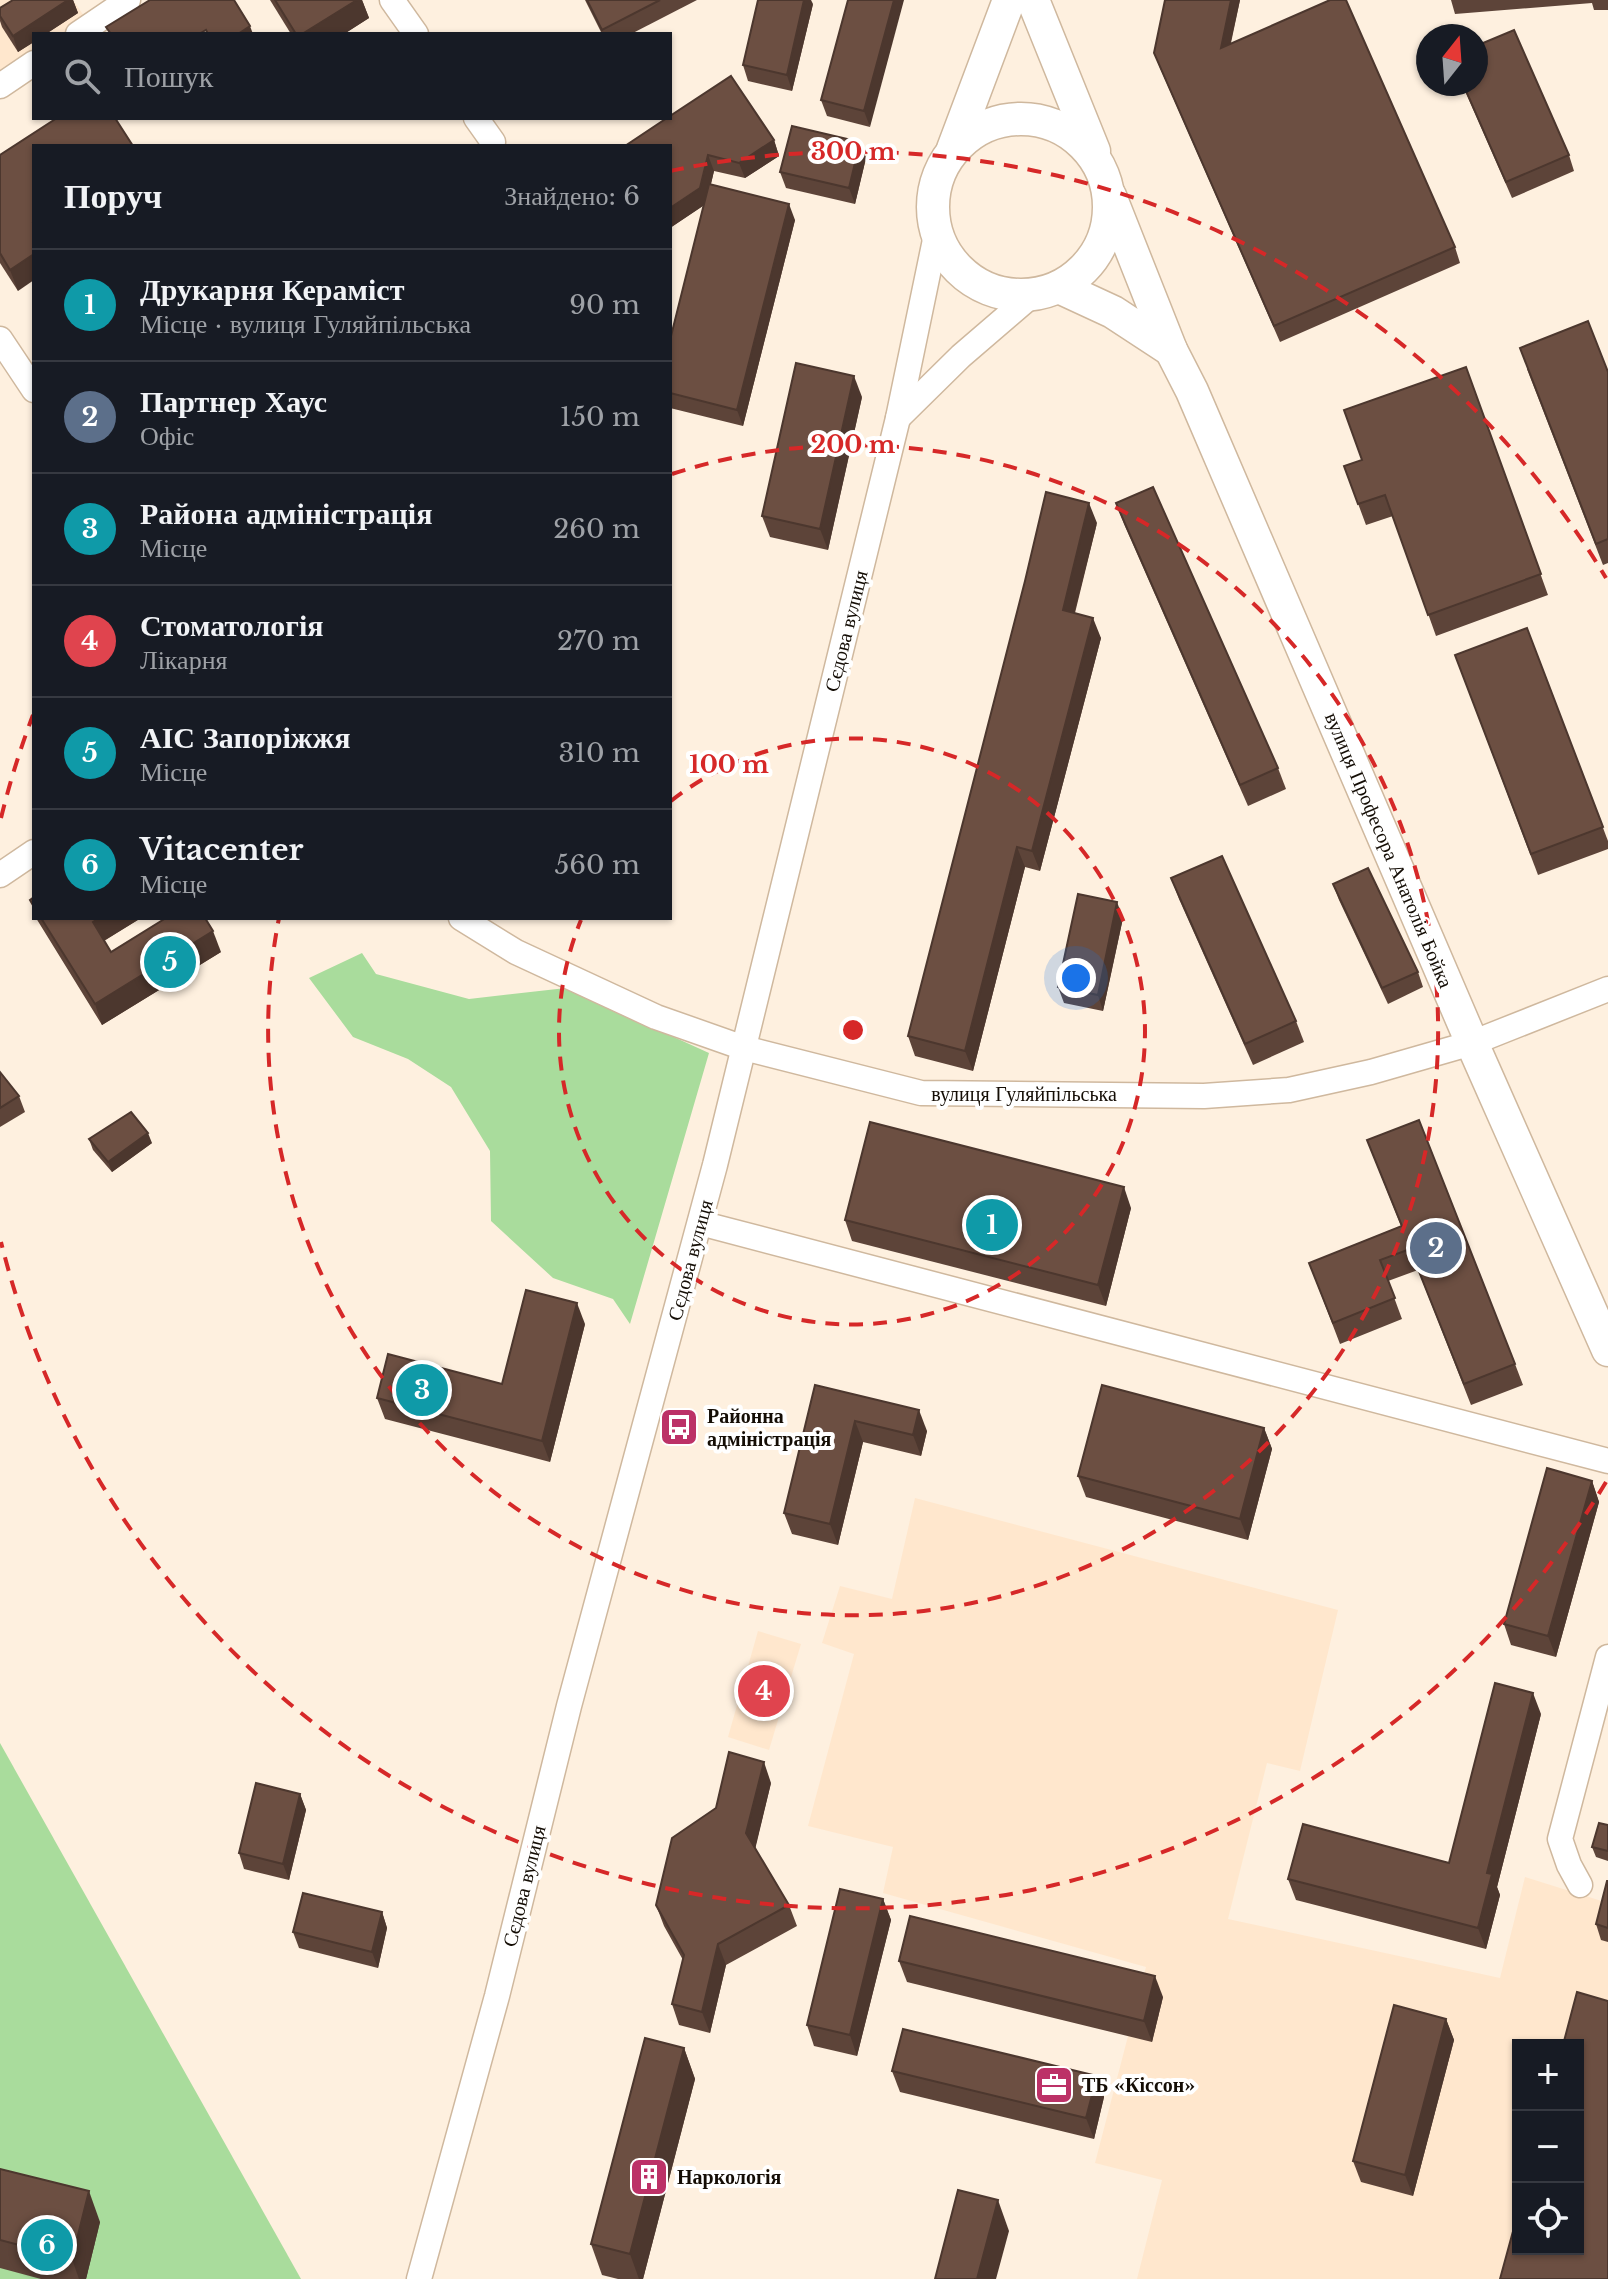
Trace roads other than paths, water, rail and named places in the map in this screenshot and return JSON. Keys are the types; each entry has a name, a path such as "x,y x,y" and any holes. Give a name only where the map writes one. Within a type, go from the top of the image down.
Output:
{"main road":[{"path":"1009,0 953,149 937,175 932,205 936,235 951,262 974,282 1002,294 1046,291 1113,312 1171,350"},
{"path":"1033,0 1106,182 1109,224 1099,250 1082,272 1046,291"},
{"path":"953,149 976,129 1005,119 1035,119 1064,129 1086,146 1106,182"},
{"name":"вулиця Професора Анатолія Бойка","path":"1106,182 1171,350 1192,391 1472,1043 1608,1350"}],"street":[{"path":"81,32 128,0"},
{"path":"392,0 415,32"},
{"path":"0,86 32,64"},
{"path":"477,120 493,142"},
{"name":"Сєдова вулиця","path":"419,2279 497,1996 569,1706 700,1223 898,418 936,235"},
{"path":"898,418 961,356 1046,291"},
{"path":"0,339 32,387"},
{"path":"0,875 32,853"},
{"name":"вулиця Гуляйпільська","path":"464,920 516,952 656,1017 744,1048 921,1093 1204,1096 1289,1090 1371,1072 1472,1043 1608,989"},
{"path":"700,1223 1608,1461"},
{"path":"1580,1885 1560,1839 1608,1657"}],"place":[{"name":"АІС Запоріжжя","path":"170,962"},
{"name":"Друкарня Кераміст","path":"992,1225"},
{"name":"Партнер Хаус","path":"1436,1248"},
{"name":"Района адміністрація","path":"422,1390"},
{"name":"Районна адміністрація","path":"679,1427"},
{"name":"Стоматологія","path":"764,1691"},
{"name":"ТБ «Кіссон»","path":"1054,2085"},
{"name":"Наркологія","path":"649,2177"},
{"name":"Vitacenter","path":"47,2245"}]}
